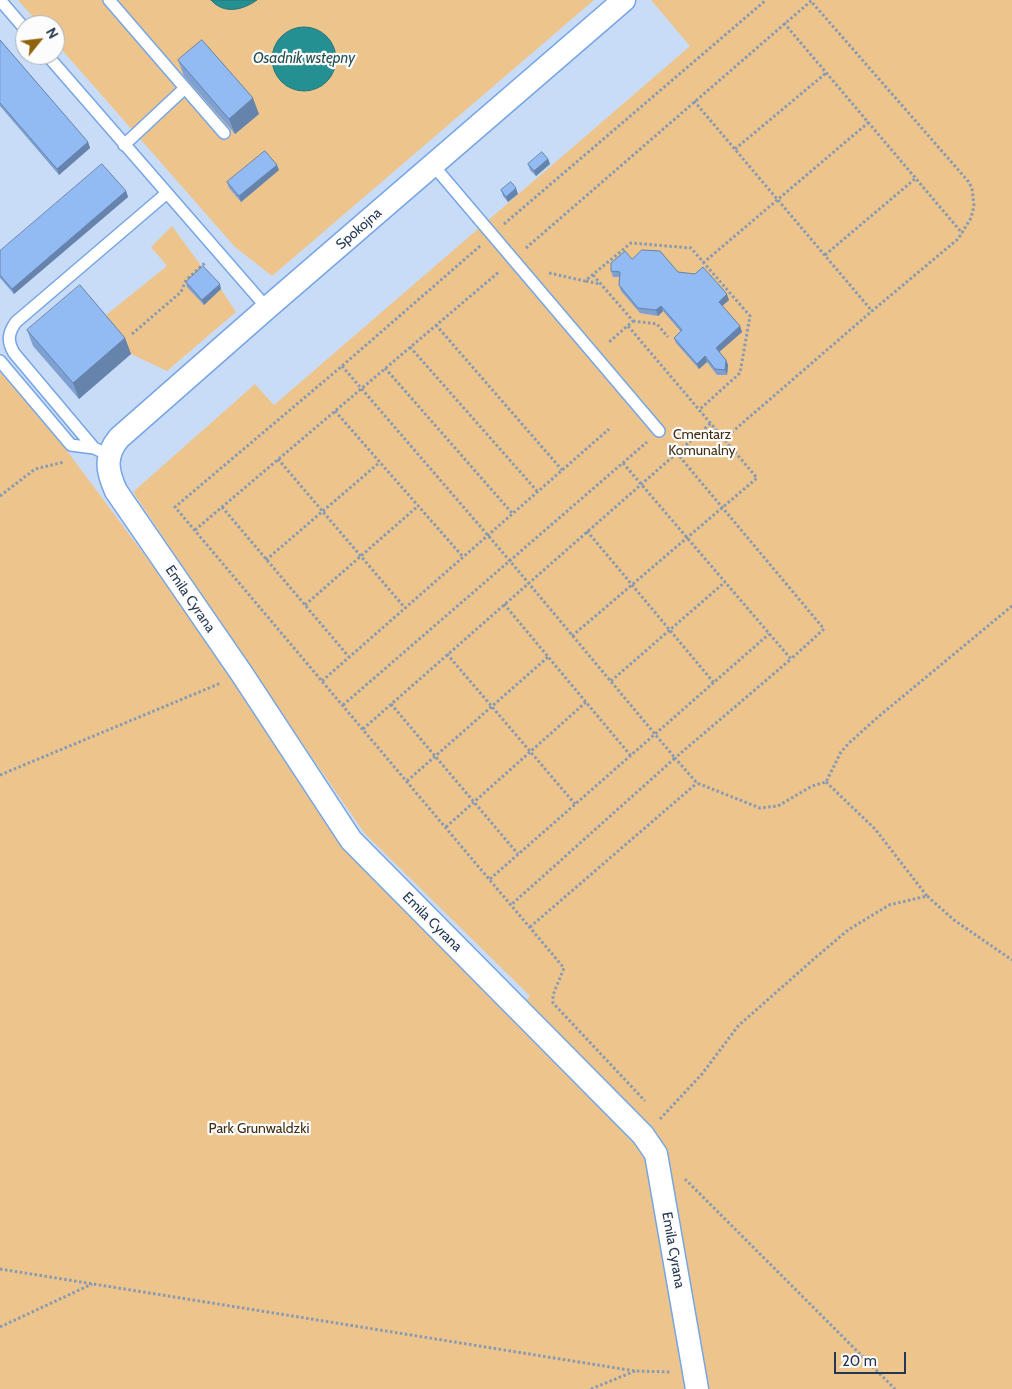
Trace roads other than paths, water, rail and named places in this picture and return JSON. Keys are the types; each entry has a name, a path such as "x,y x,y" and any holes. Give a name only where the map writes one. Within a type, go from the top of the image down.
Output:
{"street":[{"name":"Spokojna","path":"104,457 119,438 624,0"},
{"name":"Emila Cyrana","path":"104,457 116,491 242,674 351,840 643,1135 656,1154 696,1381"}],"lane":[{"path":"0,0 15,17"},
{"path":"109,0 224,133"},
{"path":"56,65 267,308"},
{"path":"124,145 185,88"},
{"path":"432,165 658,431"},
{"path":"104,457 14,353 9,340 9,334 16,322 167,193"},
{"path":"0,361 71,445 104,457"}],"water":[{"path":"211,0 257,0 240,8 228,9 216,5"},
{"name":"Osadnik wstępny","path":"298,27 310,27 327,36 334,47 336,59 334,71 327,82 310,91 298,91 286,86 277,77 272,65 272,53 277,41 286,32"}],"park label":[{"name":"Cmentarz Komunalny","path":"702,444"},
{"name":"Park Grunwaldzki","path":"259,1129"}]}
